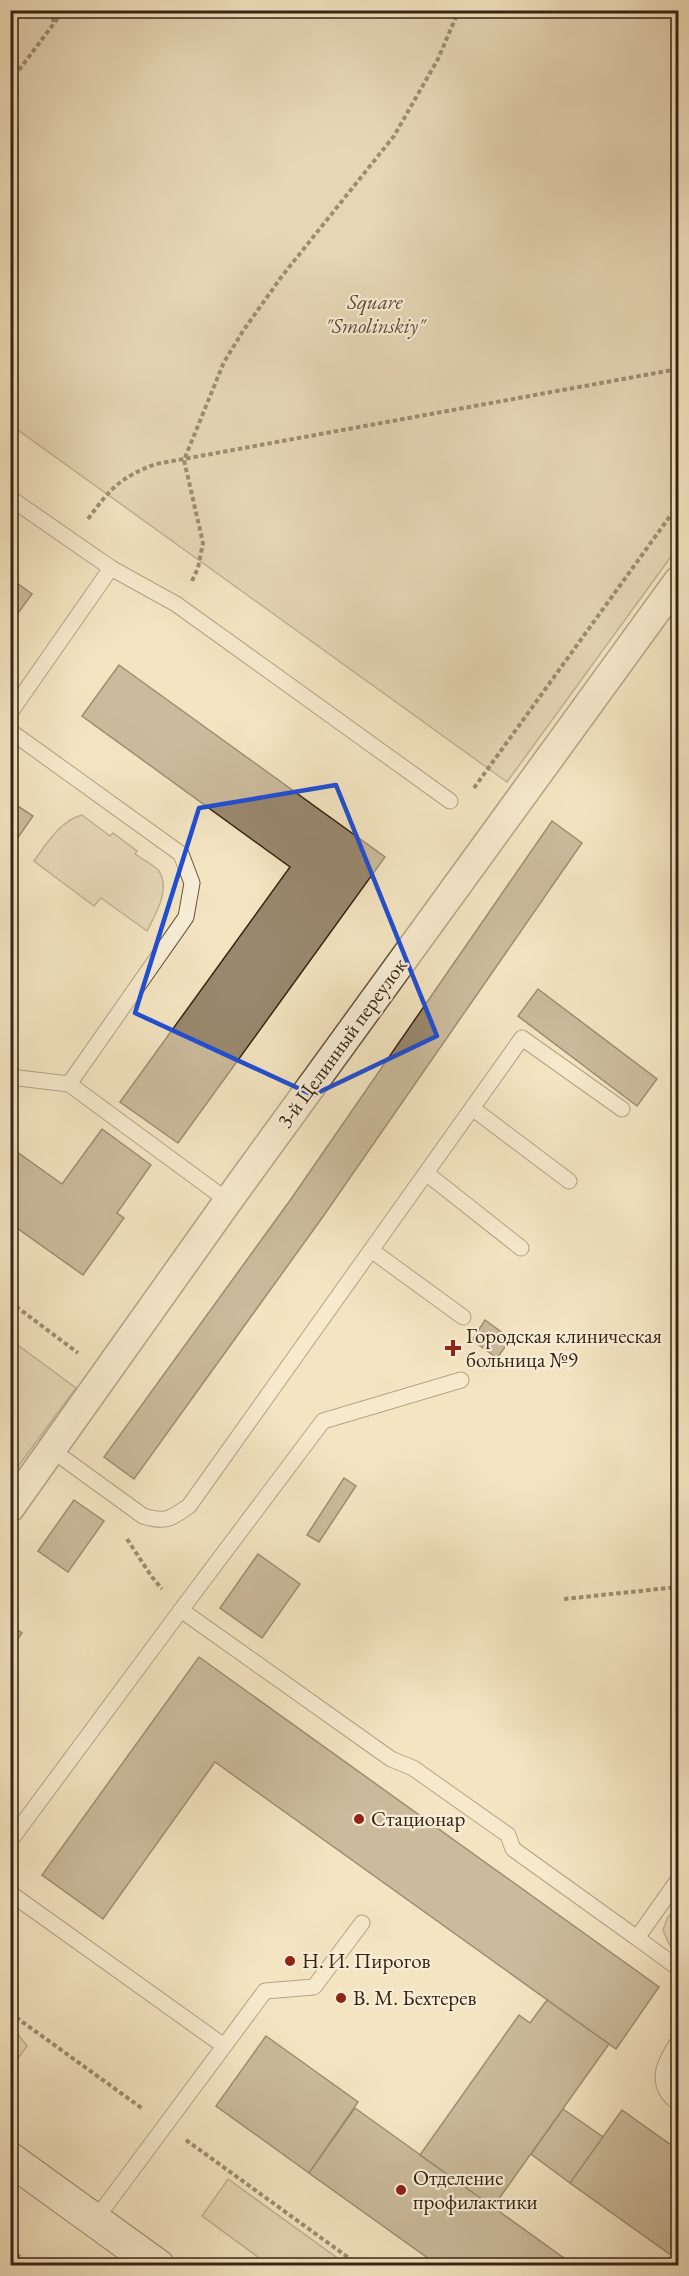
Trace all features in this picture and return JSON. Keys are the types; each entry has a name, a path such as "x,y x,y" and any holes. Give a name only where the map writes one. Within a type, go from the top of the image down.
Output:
{"street":[{"name":"3-й Целинный переулок","path":"10,1508 228,1201 678,581"},
{"path":"10,2159 158,2265"}],"lane":[{"path":"10,498 111,568 176,604 450,801"},
{"path":"10,713 111,568"},
{"path":"10,730 181,854 192,883 186,917 69,1084"},
{"path":"52,1450 143,1516 159,1521 171,1518 189,1506 522,1038 622,1109"},
{"path":"10,1077 69,1084 228,1201"},
{"path":"472,1108 569,1181"},
{"path":"426,1173 521,1248"},
{"path":"371,1250 463,1317"},
{"path":"10,1841 323,1421 461,1380"},
{"path":"181,1610 390,1759 413,1768 508,1835 513,1849 678,1968"},
{"path":"637,1938 678,1880"},
{"path":"10,1893 224,2046"},
{"path":"95,2220 265,1991 314,1987 362,1923"},
{"path":"678,2042 665,2060 663,2080 670,2096 678,2103"}],"path":[{"path":"53,22 54,10"},
{"path":"10,82 64,10"},
{"path":"176,604 198,568 203,543 184,460 224,362 243,331 320,226 394,136 438,59 459,10"},
{"path":"72,542 109,490 132,472 156,464 678,369"},
{"path":"10,1302 105,1373"},
{"path":"99,1485 110,1514 152,1577 181,1610"},
{"path":"564,1599 678,1587"},
{"path":"10,2250 33,2265"}],"highlighted area":[{"path":"336,785 437,1036 313,1095 135,1013 199,808"}],"green space":[{"name":"Square \"Smolinskiy\"","path":"11,10 678,11 678,547 507,782 11,425"},
{"path":"82,815 110,836 113,833 137,851 135,854 159,871 163,894 147,931 101,898 94,906 34,861 61,827"},
{"path":"11,1340 76,1388 11,1476"},
{"path":"677,1905 678,1956 663,1930 667,1919"},
{"path":"10,2024 27,2046 11,2068 10,2068"},
{"path":"228,2179 347,2265 269,2265 202,2216"}],"building":[{"path":"10,578 32,594 10,624"},
{"path":"119,665 385,857 178,1143 120,1102 290,867 82,716"},
{"path":"10,801 33,816 12,846 10,845"},
{"path":"552,821 582,843 322,1218 134,1479 104,1457 291,1199"},
{"path":"538,989 657,1079 637,1106 518,1016"},
{"path":"102,1129 151,1165 117,1213 124,1218 83,1275 10,1223 10,1147 62,1184"},
{"path":"485,1320 511,1339 497,1358 472,1340"},
{"path":"344,1478 356,1486 319,1542 307,1535"},
{"path":"74,1500 104,1521 68,1572 38,1551"},
{"path":"258,1554 300,1584 262,1638 220,1608"},
{"path":"10,1625 22,1633 10,1650"},
{"name":"Стационар","path":"199,1657 659,1987 616,2049 215,1762 103,1919 42,1875"},
{"path":"547,2000 609,2044 493,2207 420,2155 519,2015 530,2023"},
{"path":"266,2036 358,2102 309,2173 216,2106"},
{"name":"Отделение профилактики","path":"355,2108 575,2266 439,2266 309,2173"},
{"path":"563,2109 603,2137 570,2183 531,2154"},
{"path":"622,2110 678,2150 678,2260 570,2183"}],"place":[{"name":"Городская клиническая больница №9","path":"453,1348"},
{"name":"Стационар","path":"359,1819"},
{"name":"Н. И. Пирогов","path":"290,1961"},
{"name":"В. М. Бехтерев","path":"341,1998"},
{"name":"Отделение профилактики","path":"401,2190"}]}
